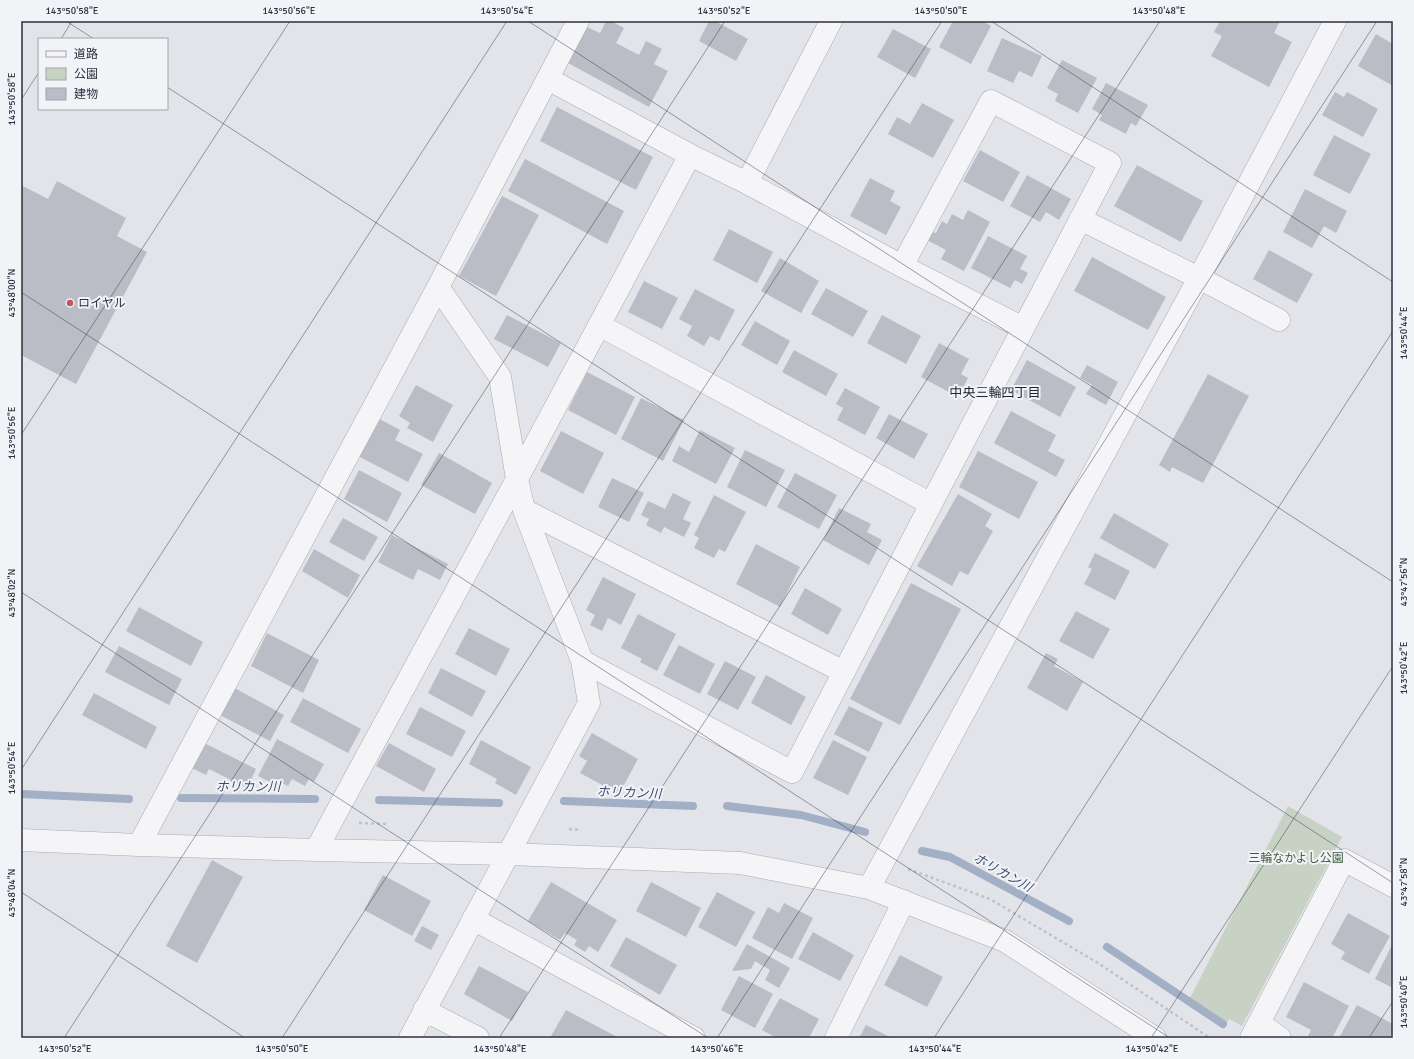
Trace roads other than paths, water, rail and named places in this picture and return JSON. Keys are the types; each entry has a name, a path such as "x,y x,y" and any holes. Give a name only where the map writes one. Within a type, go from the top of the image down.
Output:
{"street":[{"path":"140,845 438,287 578,21"},
{"path":"747,183 831,21"},
{"path":"869,888 1199,278 1335,21"},
{"path":"548,79 690,155 747,183 902,266 1023,328"},
{"path":"582,661 792,772 1110,163 991,101 902,266"},
{"path":"316,850 690,155"},
{"path":"1080,220 1199,278 1279,320"},
{"path":"410,1038 589,703 582,661 524,510 517,479 500,377 438,287"},
{"path":"599,325 931,504"},
{"path":"524,510 844,672"},
{"path":"21,840 140,845 509,854 740,863 869,888 1005,941 1155,1038"},
{"path":"1280,1038 1255,1030 1344,860 1393,886"},
{"path":"836,1038 904,901"},
{"path":"473,919 694,1038"},
{"path":"424,1010 478,1038"}],"waterway":[{"name":"ホリカン川","path":"21,794 129,799"},
{"name":"ホリカン川","path":"181,798 315,799"},
{"name":"ホリカン川","path":"379,800 499,803"},
{"name":"ホリカン川","path":"564,801 693,806"},
{"name":"ホリカン川","path":"727,806 801,815 865,832"},
{"name":"ホリカン川","path":"922,851 950,857 1069,921"},
{"name":"ホリカン川","path":"1107,947 1223,1024"}],"place":[{"name":"ロイヤル","path":"70,303"}],"district":[{"name":"中央三輪四丁目","path":"995,392"}],"park label":[{"name":"三輪なかよし公園","path":"1296,858"}]}
